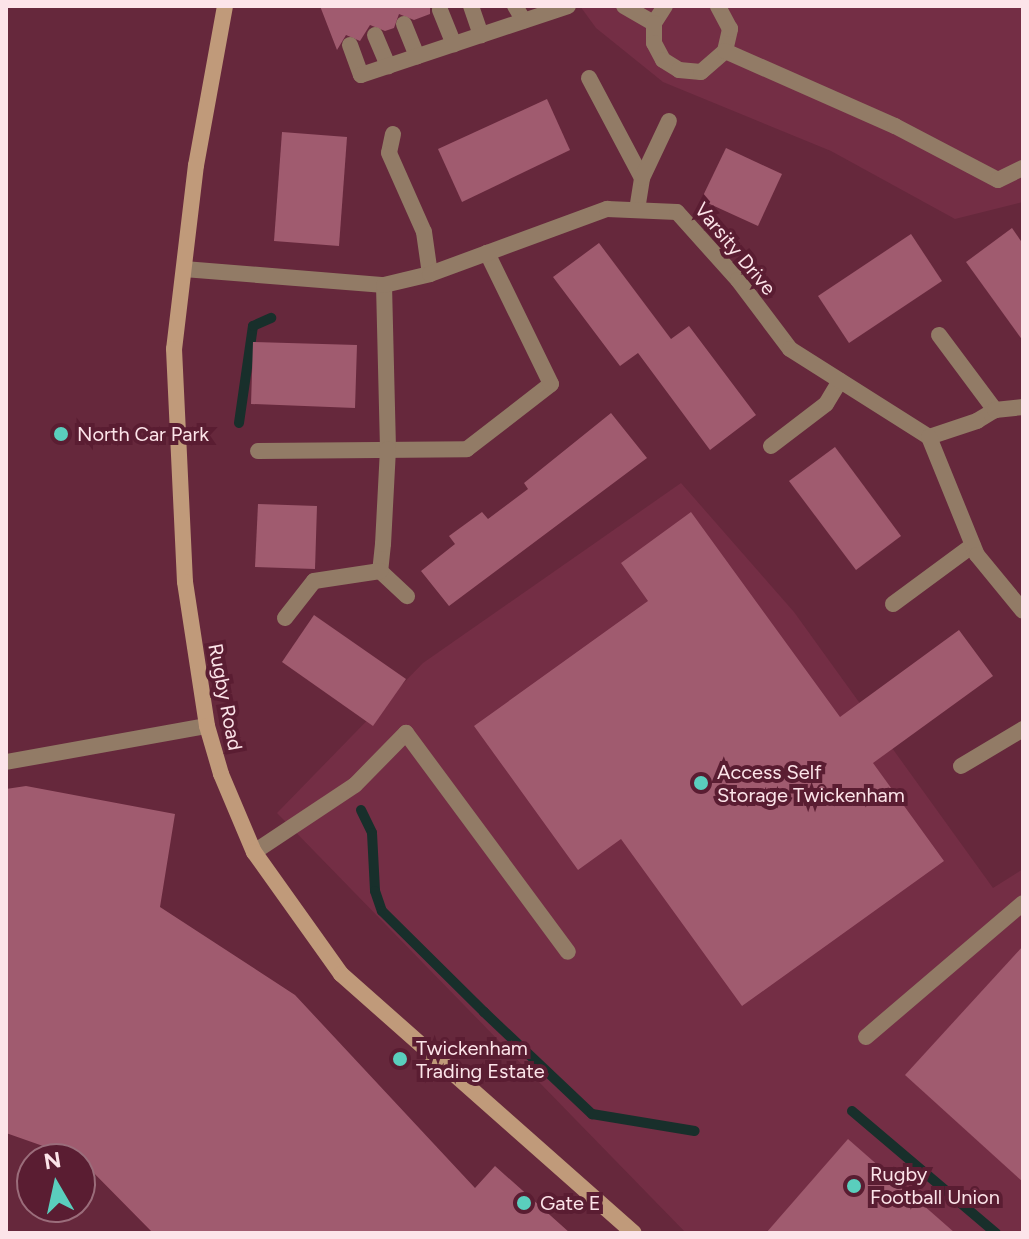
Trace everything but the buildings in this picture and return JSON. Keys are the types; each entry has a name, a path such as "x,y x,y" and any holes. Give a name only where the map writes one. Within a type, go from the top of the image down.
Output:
{"street":[{"name":"Rugby Road","path":"225,6 174,349 175,437 185,582 207,726 254,852 341,974 634,1233"},
{"path":"471,6 481,35"},
{"path":"515,6 524,21"},
{"path":"624,6 654,23"},
{"path":"665,6 654,23 654,43 663,60 679,70 701,72 725,51 730,29 718,6"},
{"path":"350,45 361,75 563,7"},
{"path":"440,10 454,44"},
{"path":"404,24 417,57"},
{"path":"375,35 388,66"},
{"path":"725,51 895,126 998,180 1023,168"},
{"path":"589,78 642,178"},
{"path":"637,210 642,178 669,121"},
{"path":"393,134 389,153 424,232 430,274"},
{"name":"Varsity Drive","path":"184,269 384,285 430,274 607,209 677,212 738,280 790,349 929,437"},
{"path":"258,451 467,449 551,384 487,253"},
{"path":"380,571 388,449 384,285"},
{"path":"939,335 995,410"},
{"path":"771,446 826,404 840,381"},
{"path":"1023,407 995,410 977,421 929,437 973,545 1023,611"},
{"path":"893,604 973,545"},
{"path":"380,571 407,596"},
{"path":"285,618 314,581 380,571"},
{"path":"6,762 207,726"},
{"path":"961,766 1023,729"},
{"path":"254,852 355,785 406,733 568,952"},
{"path":"866,1037 1023,903"}],"shaded area":[{"path":"580,6 1023,6 1023,202 955,219 831,151 663,82 596,28"},
{"name":"Twickenham Trading Estate","path":"681,483 794,612 993,888 1023,869 1023,1233 686,1233 277,813 423,663"}],"waterway":[{"path":"239,423 253,326 271,318"},
{"path":"361,810 372,833 375,891 382,911 484,1012 592,1114 695,1131"},
{"path":"852,1111 996,1233"}],"place":[{"name":"North Car Park","path":"61,434"},
{"name":"Access Self Storage Twickenham","path":"701,783"},
{"name":"Twickenham Trading Estate","path":"400,1059"},
{"name":"Rugby Football Union","path":"854,1186"},
{"name":"Gate E","path":"524,1203"}]}
